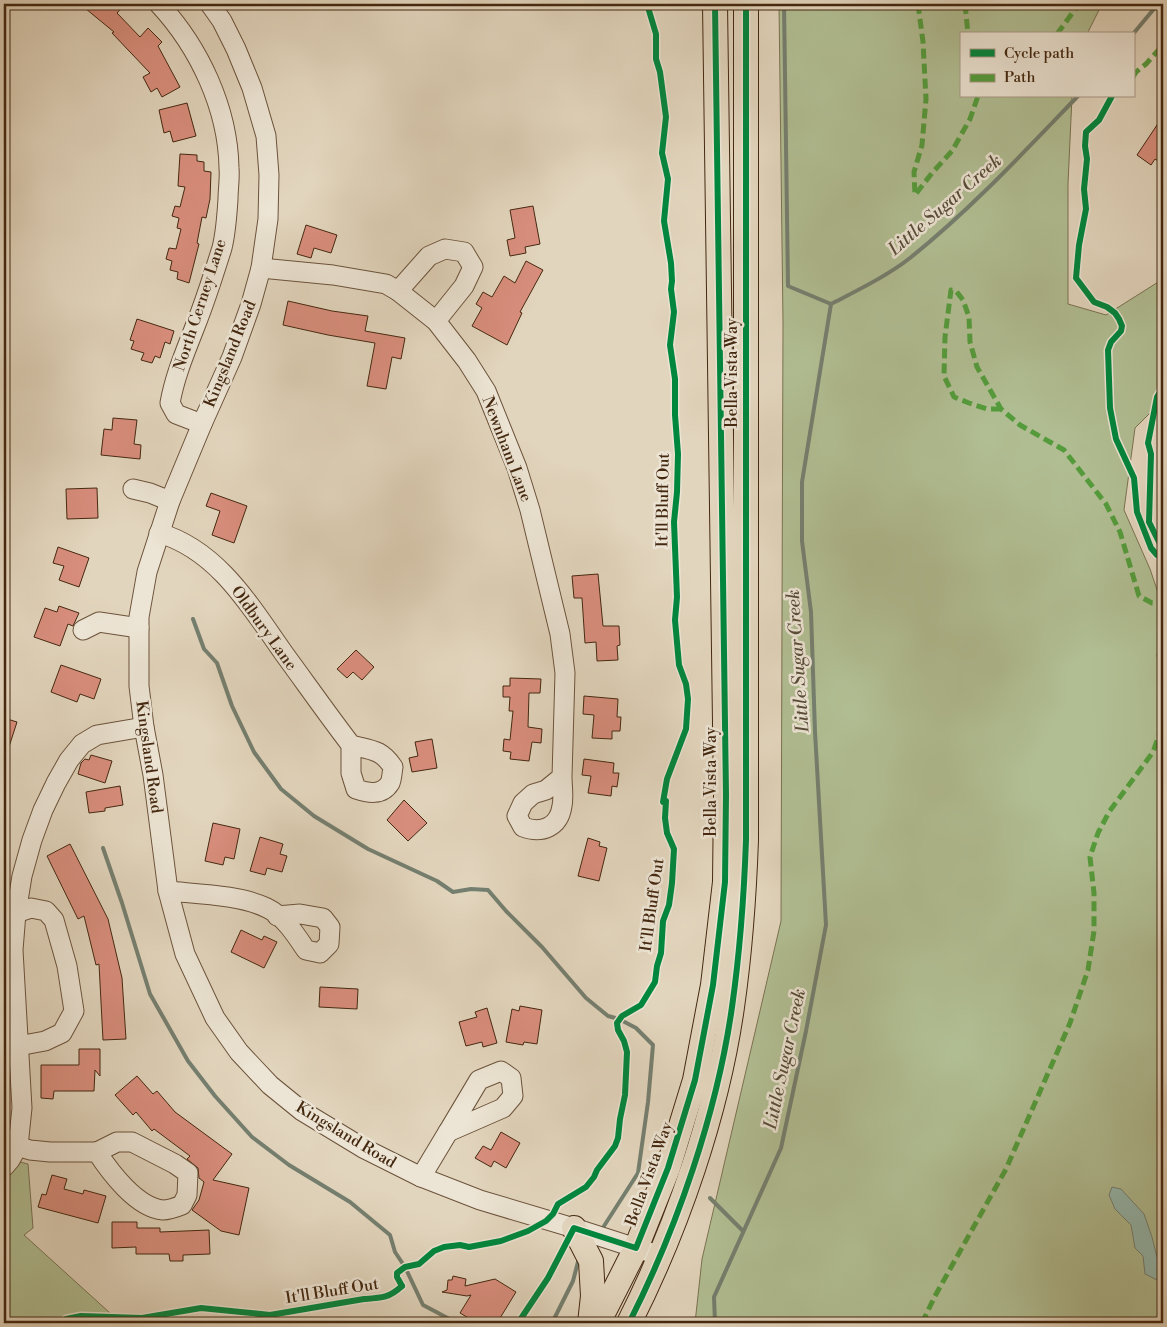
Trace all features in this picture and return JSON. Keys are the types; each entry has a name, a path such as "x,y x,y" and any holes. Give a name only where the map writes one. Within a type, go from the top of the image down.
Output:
{"main road":[{"name":"Bella Vista Way","path":"598,1323 636,1248 668,1168 695,1080 713,985 725,882 726,794 715,4"},
{"name":"Bella Vista Way","path":"629,1323 661,1256 708,1117 732,1008 743,912 746,840 746,4"},
{"path":"574,1228 592,1261 593,1296 590,1323"}],"street":[{"name":"North Cerney Lane","path":"159,4 191,45 207,78 220,111 226,139 229,168 223,245 205,301 174,384 170,403 176,414 202,424"},
{"name":"Kingsland Road","path":"210,4 222,21 236,49 252,88 266,136 268,219 261,268 251,304 232,357 170,501 147,572 139,617 140,686 144,727 168,891 185,954 215,1018 239,1052 270,1085 302,1112 363,1148 421,1178 480,1200 661,1256"},
{"path":"398,291 429,256 445,248 464,252 473,267 464,286 436,321"},
{"name":"Newnham Lane","path":"261,268 333,275 386,284 398,291 436,321 467,360 486,391 517,468 552,594 565,673 562,777"},
{"path":"133,489 170,501"},
{"name":"Oldbury Lane","path":"159,533 188,544 208,559 229,580 351,745"},
{"path":"83,630 99,622 139,628"},
{"path":"4,1167 10,1160 11,1144 22,1108 8,947 22,876 32,840 43,810 69,760 82,744 97,735 144,727"},
{"path":"168,891 244,900 268,908 277,916"},
{"path":"16,913 32,908 46,910 54,920 67,966 74,1011 62,1033 45,1041 18,1046"},
{"path":"421,1178 448,1132"},
{"path":"11,1144 30,1150 50,1152 97,1152 116,1142 132,1142 175,1164 188,1173 187,1195 182,1205 164,1210 150,1206 116,1179 97,1152"}],"green space":[{"path":"779,4 1102,4 1088,32 960,32 960,98 1072,98 1068,184 1068,304 1106,315 1163,279 1163,400 1135,428 1124,510 1150,569 1163,607 1163,1323 695,1323 702,1259 781,921 783,322"},
{"path":"4,1158 28,1164 33,1228 24,1235 121,1323 4,1323"}],"water":[{"path":"1112,1187 1121,1189 1144,1214 1158,1261 1159,1281 1145,1274 1143,1256 1135,1248 1131,1225 1115,1209 1109,1195"}],"building":[{"path":"80,4 125,4 117,13 140,37 148,28 162,42 158,46 180,87 162,97 157,88 151,92 143,77 150,73 112,33 114,32"},
{"path":"187,103 196,136 173,142 170,131 164,133 159,110"},
{"path":"1163,116 1163,164 1155,159 1151,165 1137,155"},
{"path":"180,154 197,155 197,161 204,162 204,171 211,172 210,199 206,218 202,217 197,243 199,244 189,283 177,279 178,272 170,270 172,261 166,259 169,248 176,249 181,229 177,228 179,218 172,216 175,206 180,207 185,187 178,186"},
{"path":"533,206 540,244 525,247 526,253 510,256 507,240 515,238 510,210"},
{"path":"306,225 337,235 331,253 314,248 311,258 297,254"},
{"path":"526,261 543,270 520,312 522,313 507,345 472,326 482,308 476,304 483,292 492,297 504,276 515,283"},
{"path":"288,301 332,311 368,316 365,331 405,338 401,359 392,357 386,389 367,386 375,343 283,325"},
{"path":"137,319 174,331 170,344 165,342 160,358 155,356 152,363 141,360 144,353 131,349 134,341 130,340"},
{"path":"113,418 137,420 134,444 141,445 140,459 101,455 104,429 112,430"},
{"path":"97,488 98,518 67,519 66,489"},
{"path":"211,493 247,506 234,543 212,535 220,511 206,506"},
{"path":"58,547 89,558 79,587 59,580 64,566 53,563"},
{"path":"598,574 603,626 619,626 620,645 617,646 618,660 597,661 596,642 585,643 582,598 574,598 572,576"},
{"path":"59,606 79,613 73,626 68,624 60,646 34,637 45,608 57,612"},
{"path":"356,650 374,667 362,680 353,672 347,678 337,669"},
{"path":"61,665 101,679 94,699 80,694 77,702 51,692"},
{"path":"510,678 541,679 540,693 529,693 528,727 542,729 541,743 532,742 529,761 510,759 511,752 503,751 504,739 510,740 513,711 509,711 510,697 503,697 503,686 510,686"},
{"path":"584,696 618,699 617,717 621,717 620,731 612,731 612,739 592,738 594,715 583,714"},
{"path":"4,718 17,722 6,756 4,755"},
{"path":"432,739 437,768 412,772 409,758 418,756 415,742"},
{"path":"91,755 112,761 105,783 78,774 81,763 85,759 89,760"},
{"path":"584,759 614,763 613,773 619,773 617,787 612,786 611,796 588,793 591,776 582,775"},
{"path":"120,786 123,805 105,808 105,811 89,813 86,792"},
{"path":"404,800 427,823 408,841 387,820"},
{"path":"213,823 240,829 234,859 225,857 223,865 205,861"},
{"path":"260,837 283,844 280,854 287,856 282,872 267,868 265,875 250,871"},
{"path":"588,838 600,842 599,846 607,848 599,881 578,876"},
{"path":"70,844 108,919 122,978 126,1039 103,1040 99,964 96,965 84,916 78,919 47,856"},
{"path":"241,930 262,940 264,936 277,942 264,968 231,952"},
{"path":"320,987 358,989 357,1009 319,1007"},
{"path":"520,1006 542,1010 537,1044 524,1042 523,1045 506,1042 512,1009 519,1011"},
{"path":"487,1008 497,1043 483,1047 482,1042 466,1046 459,1022 477,1017 475,1012"},
{"path":"79,1049 100,1049 100,1076 95,1070 94,1091 54,1091 53,1099 41,1098 41,1065 79,1065"},
{"path":"137,1076 153,1094 157,1091 175,1112 232,1154 213,1180 249,1188 239,1235 221,1231 192,1210 199,1200 204,1182 199,1178 198,1168 187,1159 190,1156 154,1129 152,1131 136,1112 133,1115 115,1095"},
{"path":"501,1132 520,1143 506,1168 494,1161 491,1167 475,1158 483,1146 491,1150"},
{"path":"52,1175 67,1179 64,1189 83,1194 84,1190 106,1196 98,1223 38,1207 42,1194 46,1195"},
{"path":"112,1222 137,1222 137,1228 160,1228 160,1232 209,1230 210,1254 183,1255 183,1261 170,1261 169,1254 136,1254 136,1247 112,1248"},
{"path":"453,1276 466,1279 465,1286 495,1279 516,1292 497,1323 477,1323 460,1313 471,1295 442,1292 447,1290 448,1280 452,1280"}],"waterway":[{"path":"784,4 788,286 831,304"},
{"name":"Little Sugar Creek","path":"1134,33 1158,4"},
{"name":"Little Sugar Creek","path":"715,1323 714,1297 781,1148 826,925 815,732 811,612 802,541 802,482 831,304 892,271 933,239 997,180 1076,98"},
{"path":"193,619 204,649 217,663 232,706 254,752 281,789 314,816 368,849 437,881 453,892 471,889 488,890 542,947 586,998 608,1016 619,1019 636,1028 653,1045 648,1102 638,1173 604,1226"},
{"path":"103,848 150,994 188,1061 215,1096 252,1137 289,1165 350,1202 390,1235 395,1252 405,1267 423,1305 457,1323"},
{"path":"710,1198 743,1231"},
{"path":"552,1323 573,1281 579,1258"}],"marked path":[{"path":"918,4 923,42 926,99 922,145 914,172 915,195 952,151 970,119 977,98"},
{"path":"965,4 968,32"},
{"path":"1058,32 1079,4"},
{"path":"1134,75 1163,45"},
{"path":"1001,409 987,409 954,397 944,376 945,337 951,290 956,291 963,300 969,317 970,342 977,367 1001,409 1020,425 1064,450 1106,504 1120,532 1139,596 1152,603 1163,604"},
{"path":"1163,478 1160,506 1163,526"},
{"path":"922,1323 935,1296 1006,1169 1070,1023 1088,970 1094,931 1094,893 1090,857 1098,833 1109,812 1153,752 1162,727 1162,676 1159,655 1163,639"},
{"path":"999,1323 1020,1320"},
{"path":"1018,1323 1020,1320 1037,1323"}],"cycle path":[{"name":"It'll Bluff Out","path":"402,1286 397,1273 405,1267 419,1264 434,1251 444,1247 460,1245 469,1247 501,1241 528,1231 546,1221 553,1214 558,1204 586,1187 594,1177 615,1146 625,1095 627,1052 617,1023 622,1016 641,1005 655,982 661,953 663,921 669,905 672,883 674,849 667,833 665,818 666,801 663,802 667,779 686,729 688,699 686,684 679,665 675,620 677,597 674,522 678,454 675,379 670,345 674,312 671,289 671,263 664,221 668,179 662,153 666,117 660,72 656,59 656,34 647,4"},
{"path":"518,1323 548,1278 574,1228 636,1248 668,1168 695,1080 713,985 725,882 726,795 715,4"},
{"path":"629,1323 647,1286 679,1209 705,1129 716,1088 732,1007 743,903 746,840 746,4"},
{"path":"1111,98 1099,120 1086,132 1085,146 1087,159 1084,189 1086,209 1079,245 1076,278 1094,302 1107,307 1115,313 1122,326 1121,331 1111,342 1108,350 1110,408 1116,439 1134,478 1137,512 1151,548 1157,555 1160,554 1162,548 1149,522 1151,454 1148,443 1157,397 1163,387"},
{"name":"It'll Bluff Out","path":"60,1323 66,1319 81,1316 142,1318 201,1308 270,1315 364,1299 381,1298 393,1293 402,1286"}]}
